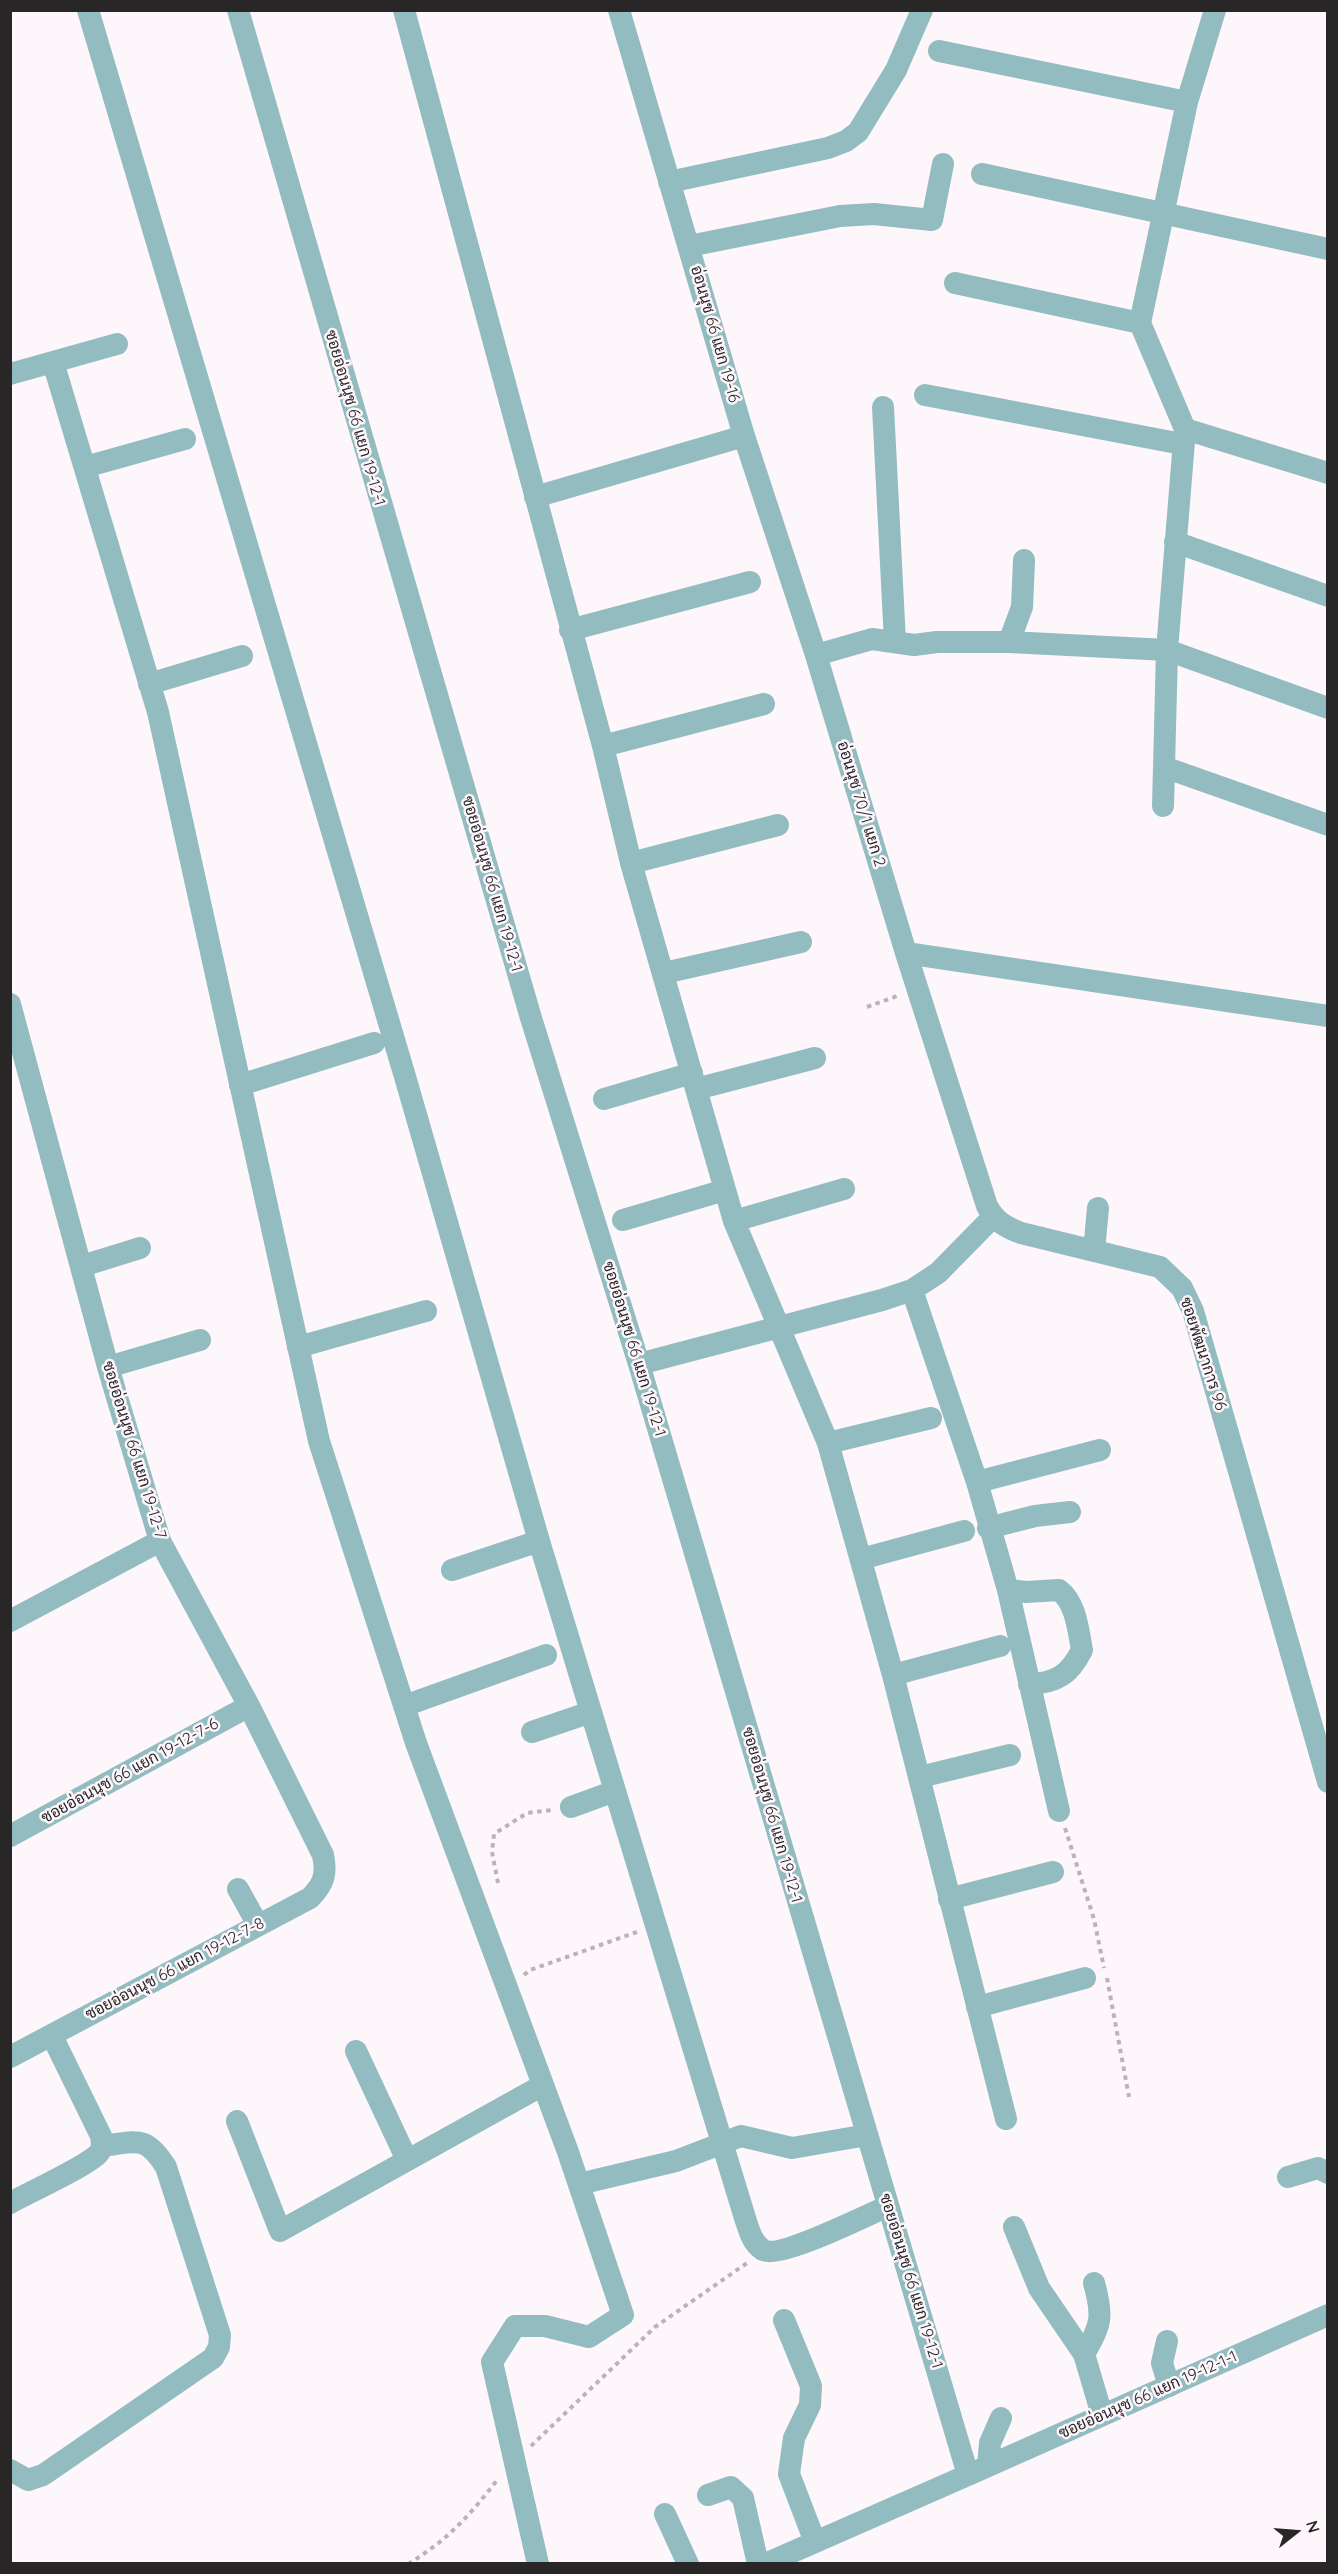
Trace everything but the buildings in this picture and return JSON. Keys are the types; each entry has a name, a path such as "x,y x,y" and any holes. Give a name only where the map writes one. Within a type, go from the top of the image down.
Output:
{"street":[{"path":"87,10 406,1080 539,1541 751,2234 754,2242 764,2251 777,2251 892,2217"},
{"name":"ซอยอ่อนนุช 66 แยก 19-12-1","path":"238,10 531,1018 639,1364 968,2475"},
{"path":"404,10 603,746 631,863 734,1221 828,1443 920,1777 1006,2119"},
{"name":"อ่อนนุช 66 แยก 19-16","path":"619,10 744,436 816,655"},
{"path":"669,182 828,148 846,141 858,132 896,70 922,10"},
{"path":"1163,806 1167,650 1183,436 1140,323 1187,102 1215,10"},
{"path":"939,51 1187,102"},
{"path":"689,246 840,216 874,214 932,220 943,164"},
{"path":"982,174 1328,249"},
{"path":"955,283 1140,323"},
{"path":"10,374 117,344"},
{"path":"53,362 149,684 319,1441 404,1707 579,2184 623,2315 589,2337 545,2326 515,2326 492,2362 538,2564"},
{"path":"925,395 1183,436 1328,473"},
{"path":"883,407 895,642"},
{"path":"535,497 744,436"},
{"path":"85,466 185,439"},
{"path":"1175,542 1328,596"},
{"path":"1009,642 1022,607 1024,560"},
{"path":"570,630 750,582"},
{"path":"816,655 872,639 914,645 937,642 1009,642 1167,650 1328,708"},
{"name":"อ่อนนุช 70/1 แยก 2","path":"816,655 906,952"},
{"path":"149,684 242,656"},
{"path":"603,746 764,704"},
{"path":"1164,767 1328,825"},
{"path":"631,863 778,825"},
{"path":"664,973 801,942"},
{"path":"639,1364 780,1328 912,1290 938,1273 993,1217 906,952 1328,1016"},
{"name":"ซอยอ่อนนุช 66 แยก 19-12-7","path":"10,1004 108,1367 160,1541 249,1706 323,1855 326,1870"},
{"path":"240,1085 374,1043"},
{"path":"604,1099 815,1058"},
{"path":"734,1221 844,1189"},
{"path":"623,1220 725,1190"},
{"path":"1094,1251 1098,1208"},
{"name":"ซอยพัฒนาการ 96","path":"993,1217 1004,1226 1022,1233 1160,1268 1182,1288 1193,1311 1328,1782"},
{"path":"82,1266 140,1248"},
{"path":"912,1290 977,1482 988,1528 1008,1590 1059,1811"},
{"path":"298,1347 426,1311"},
{"path":"108,1367 200,1340"},
{"path":"828,1443 931,1418"},
{"path":"977,1482 1100,1450"},
{"path":"988,1528 1035,1516 1070,1512"},
{"path":"861,1559 964,1531"},
{"path":"10,1622 160,1541"},
{"path":"452,1570 539,1541"},
{"path":"1008,1590 1026,1592 1059,1590 1067,1596 1082,1650 1071,1670 1063,1677 1029,1684"},
{"path":"893,1675 1000,1646"},
{"path":"404,1707 546,1655"},
{"name":"ซอยอ่อนนุช 66 แยก 19-12-7-6","path":"10,1836 249,1706"},
{"path":"532,1732 591,1712"},
{"path":"920,1777 1010,1755"},
{"path":"572,1807 615,1791"},
{"name":"ซอยอ่อนนุช 66 แยก 19-12-7-8","path":"10,2057 310,1898 322,1885 326,1870"},
{"path":"949,1899 1053,1872"},
{"path":"238,1889 258,1925"},
{"path":"977,2007 1085,1978"},
{"path":"10,2203 86,2162 99,2153 102,2145 101,2136 52,2036"},
{"path":"356,2051 407,2160"},
{"path":"237,2121 280,2231 543,2085"},
{"path":"579,2184 676,2161 741,2136 792,2148 867,2135"},
{"path":"10,2470 28,2480 43,2475 213,2358 219,2347 220,2335 166,2167 154,2147 142,2142 102,2145"},
{"path":"1288,2177 1318,2168 1328,2173"},
{"path":"1014,2227 1039,2288 1084,2354 1102,2415"},
{"path":"1084,2354 1098,2331 1101,2315 1094,2283"},
{"name":"ซอยอ่อนนุช 66 แยก 19-12-1-1","path":"968,2475 1328,2315"},
{"path":"784,2320 811,2386 810,2405 794,2438 789,2474 814,2542"},
{"path":"1167,2341 1162,2363 1169,2386"},
{"path":"988,2466 990,2443 1001,2418"},
{"path":"765,2564 968,2475"},
{"path":"708,2495 731,2487 738,2490 743,2498 758,2564"},
{"path":"664,2514 688,2564"}],"path":[{"path":"867,1007 918,989"},
{"path":"498,1883 492,1852 494,1834 527,1813 572,1807"},
{"path":"1059,1811 1094,1919 1129,2097"},
{"path":"517,1981 530,1970 603,1942 632,1935 654,1918"},
{"path":"524,2452 655,2327 764,2251"},
{"path":"408,2564 443,2542 466,2520 500,2477"}]}
